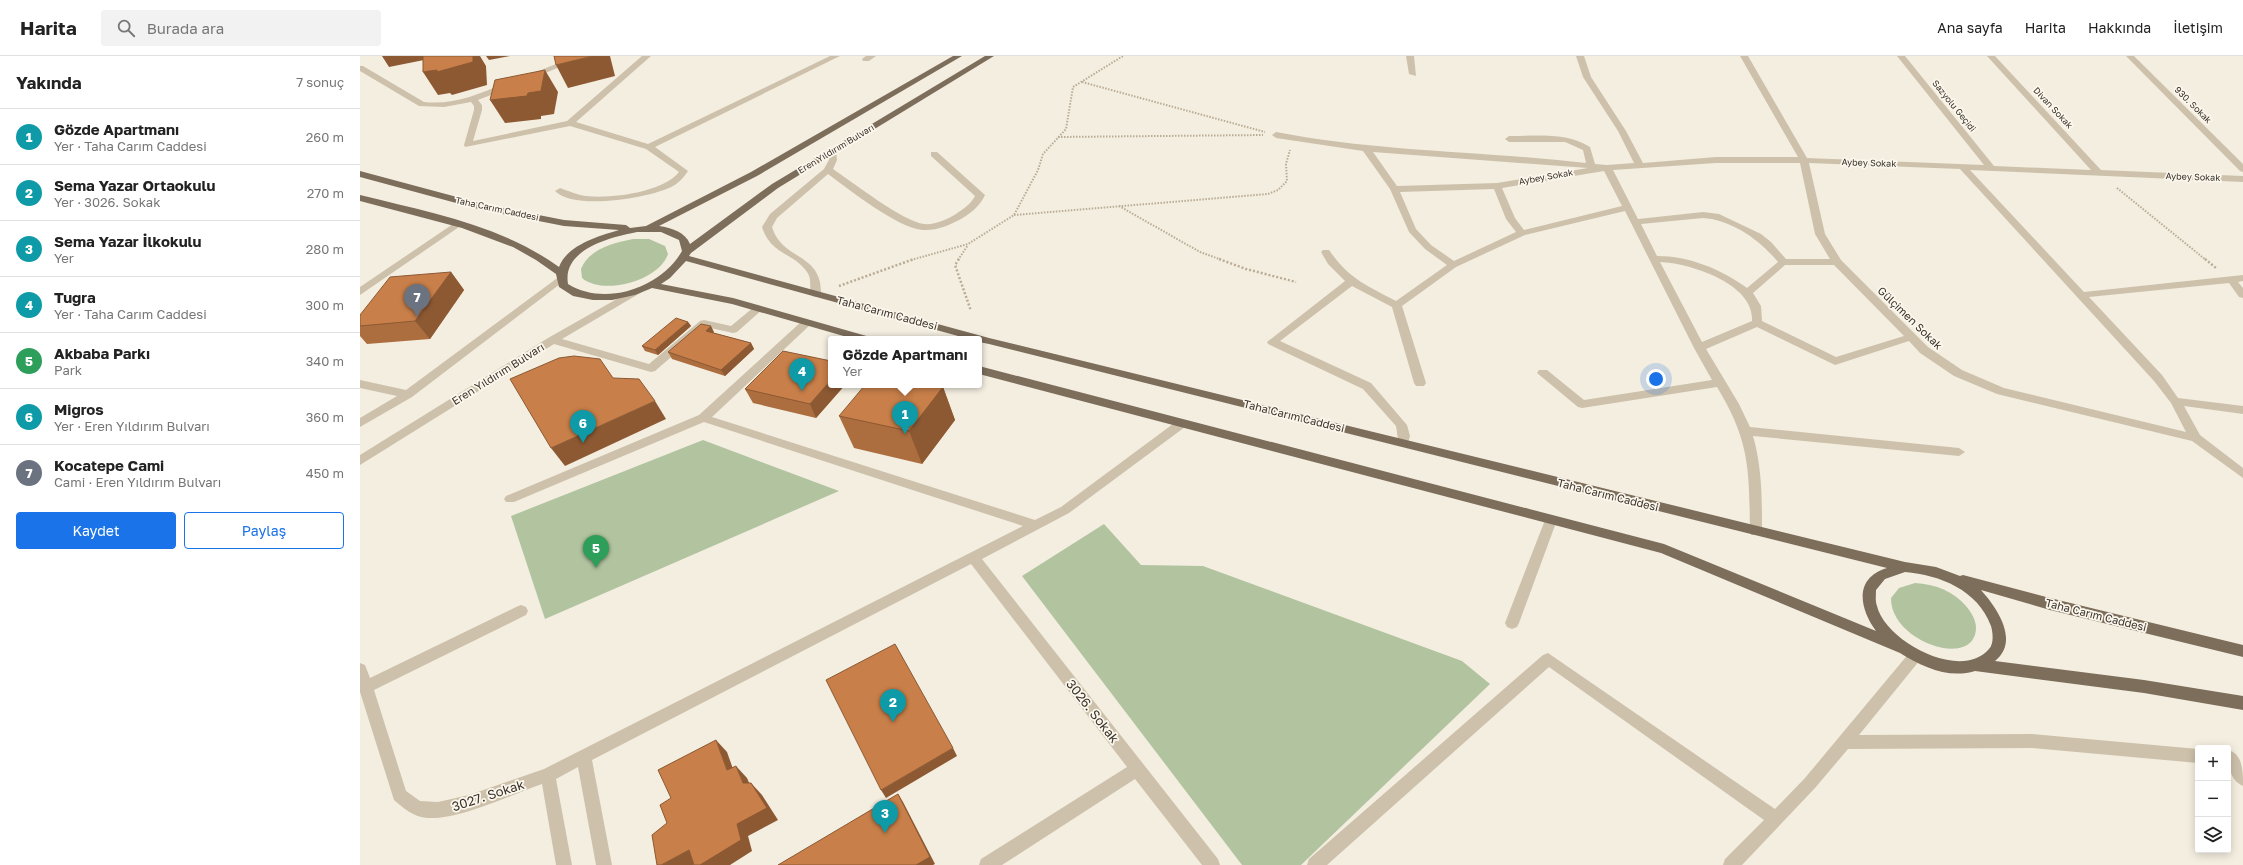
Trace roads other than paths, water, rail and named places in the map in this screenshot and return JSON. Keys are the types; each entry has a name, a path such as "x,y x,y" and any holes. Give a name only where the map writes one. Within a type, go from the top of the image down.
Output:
{"main road":[{"name":"Eren Yıldırım Bulvarı","path":"649,228 754,174 958,56"},
{"name":"Eren Yıldırım Bulvarı","path":"560,276 568,291 586,297 611,297 651,285 672,272 686,254 775,186 990,56"},
{"name":"Taha Carım Caddesi","path":"360,174 482,207 564,223 637,229"},
{"path":"360,198 502,238 522,247 560,276 570,258 588,245 611,235 637,229 649,228 670,231 677,234 683,239 686,254"},
{"name":"Taha Carım Caddesi","path":"686,254 816,294 971,336"},
{"path":"651,285 733,301 855,336"},
{"name":"Taha Carım Caddesi","path":"982,339 1905,567"},
{"path":"982,371 1664,550 1900,647 1915,656 1948,667 1964,668 1978,665 1989,660 1996,652 2000,641 2000,630 1996,618 1977,594 1950,576 1934,570 1905,567 1892,569 1878,577 1869,590 1868,600 1871,612 1878,624 1900,647"},
{"name":"Taha Carım Caddesi","path":"1950,576 2050,604 2243,651"},
{"path":"1978,665 2061,674 2173,690 2243,703"}],"street":[{"path":"360,68 422,104 447,106 473,100 582,56"},
{"path":"570,123 647,56"},
{"path":"649,147 836,56"},
{"path":"1410,56 1413,74"},
{"path":"1580,56 1587,77 1618,125 1639,164"},
{"name":"Gülçimen Sokak","path":"1744,56 1804,160 1820,234 1837,262 1924,350 1945,366 1986,386 2196,438"},
{"name":"Sazyolu Geçidi","path":"1901,56 1991,168"},
{"name":"Divan Sokak","path":"1991,56 2100,173"},
{"name":"930. Sokak","path":"2130,56 2243,169"},
{"path":"473,100 478,105 478,110 468,144 570,123 649,147 683,169 681,177 657,189 615,198 589,199 560,191"},
{"path":"1276,135 1301,141 1366,149 1560,162 1607,168 1699,348 1733,404 1746,431 1752,452 1755,476 1756,531"},
{"path":"1509,139 1572,140 1587,149 1591,166"},
{"path":"1366,149 1394,189 1408,223 1418,237 1428,247 1453,265"},
{"path":"816,294 818,286 815,273 810,267 781,248 770,237 767,227 773,216 828,170 833,160 832,151"},
{"path":"828,170 912,224 930,227 946,222 964,213 980,195 934,154"},
{"name":"Aybey Sokak","path":"1394,189 1440,189 1497,186 1639,164 1716,160 1804,160 2243,179"},
{"path":"1963,167 2158,378 2175,401 2196,438 2243,474"},
{"path":"1497,186 1511,219 1522,233"},
{"path":"1398,305 1453,265 1522,233 1627,208"},
{"path":"1635,222 1703,215 1716,216 1758,236 1768,244 1784,262"},
{"path":"360,292 456,224"},
{"path":"1326,252 1334,266 1352,281 1398,305 1420,383"},
{"path":"1654,259 1672,259 1693,264 1747,293 1757,308 1757,323"},
{"path":"1747,293 1784,262 1837,262"},
{"path":"360,423 408,394 560,276"},
{"path":"2081,295 2243,278"},
{"path":"2230,279 2243,295"},
{"path":"1352,281 1272,342 1367,386 1401,425 1404,443"},
{"name":"Eren Yıldırım Bulvarı","path":"360,461 552,340 638,290"},
{"path":"552,340 651,368 704,323 733,330 758,309"},
{"path":"510,499 703,418 806,323"},
{"path":"1699,348 1757,323 1835,361 1911,337"},
{"path":"1543,373 1582,404 1719,383"},
{"path":"360,384 408,394"},
{"path":"2175,401 2243,410"},
{"path":"703,418 1036,525"},
{"name":"3027. Sokak","path":"360,669 400,795 410,805 426,810 445,809 548,775 1065,510 1181,424"},
{"path":"1746,431 1959,452"},
{"path":"1512,622 1551,520"},
{"name":"3026. Sokak","path":"973,557 1212,865"},
{"path":"366,687 521,611"},
{"path":"1731,865 1810,783 1915,656"},
{"path":"1315,865 1548,659 1776,819"},
{"path":"1844,742 2032,741 2195,756"},
{"path":"584,757 604,865"},
{"path":"2234,759 2243,779"},
{"path":"988,865 1138,769"},
{"path":"548,775 564,865"}],"place":[{"name":"Kocatepe Cami","path":"417,317"},
{"name":"Tuğra","path":"802,391"},
{"name":"Gözde Apartmanı","path":"905,434"},
{"name":"Migros","path":"583,443"},
{"name":"Akbaba Parkı","path":"596,568"},
{"name":"Sema Yazar Ortaokulu","path":"893,722"},
{"name":"Sema Yazar İlkokulu","path":"885,833"}]}
